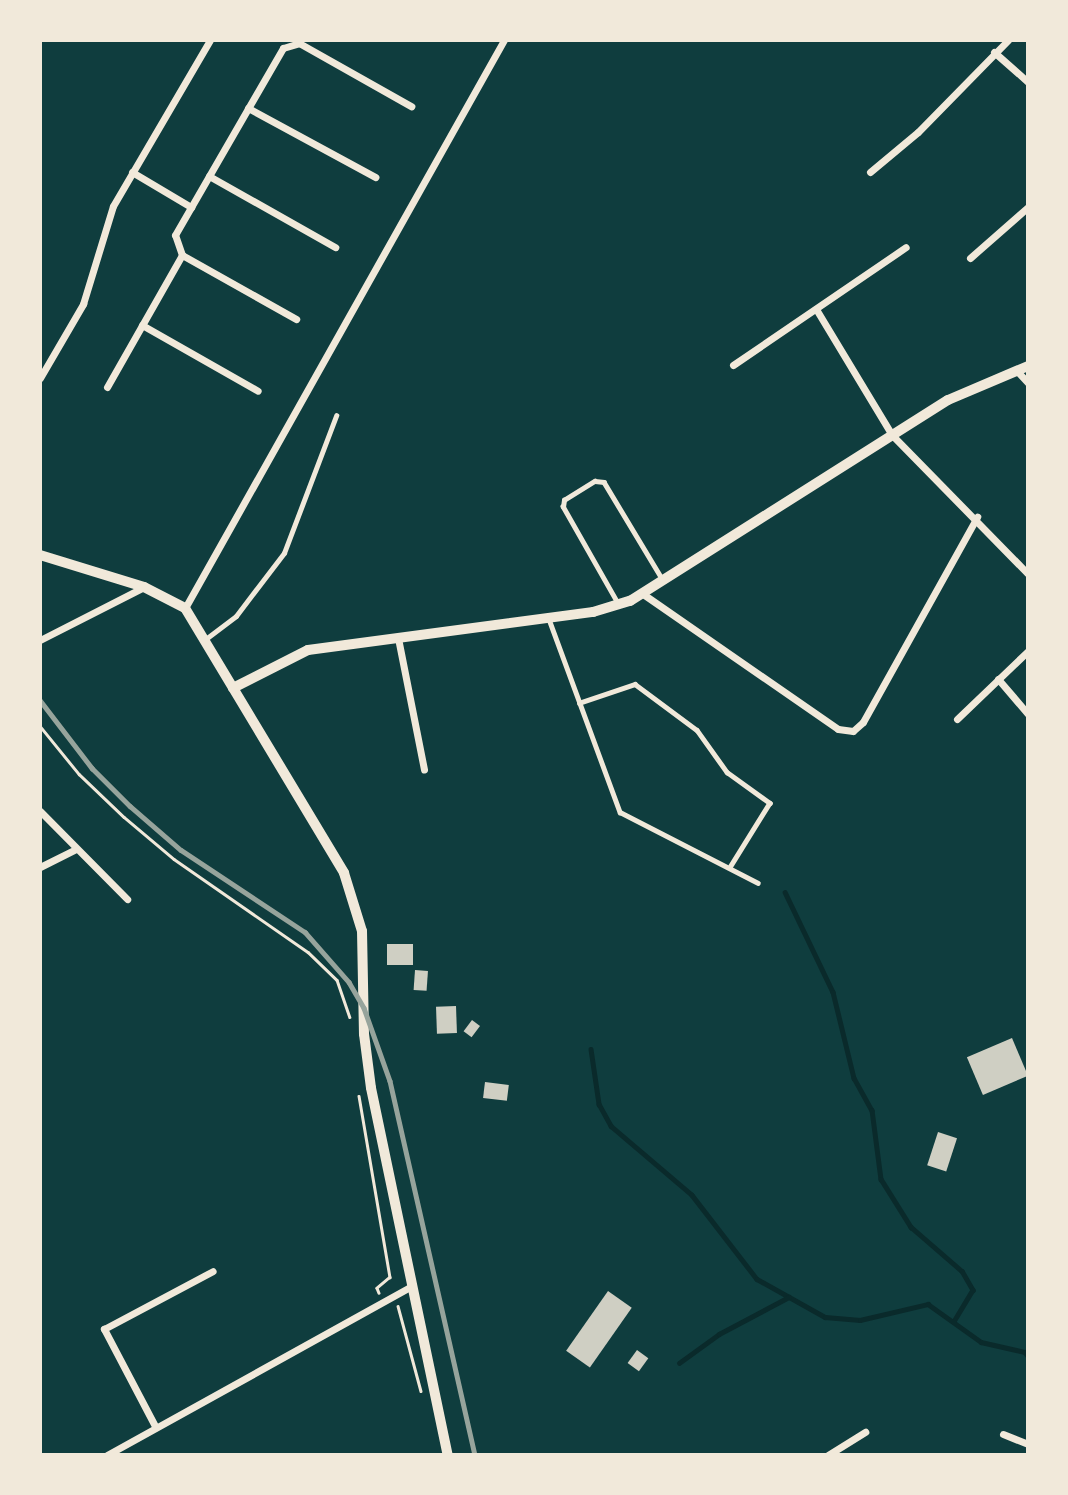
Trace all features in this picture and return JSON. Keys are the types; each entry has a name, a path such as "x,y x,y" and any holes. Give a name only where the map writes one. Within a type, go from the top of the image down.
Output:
{"main road":[{"path":"40,555 144,587 185,608 207,638 233,688 320,827 359,916 365,952 367,1056 448,1455"}],"street":[{"path":"40,378 83,304 109,217 132,172 210,40"},
{"path":"185,608 504,40"},
{"path":"870,172 918,132 1008,40"},
{"path":"296,319 182,255 175,235 283,48 295,42 411,106"},
{"path":"994,52 1028,82"},
{"path":"248,108 375,177"},
{"path":"132,172 191,207"},
{"path":"209,177 335,247"},
{"path":"970,258 1028,206"},
{"path":"733,365 906,247"},
{"path":"107,387 182,255"},
{"path":"816,309 892,435 977,517 1028,574"},
{"path":"142,325 258,391"},
{"path":"233,688 308,650 619,606 643,594 965,391 1028,366"},
{"path":"1016,370 1028,383"},
{"path":"643,594 838,729 853,731 863,722 977,517"},
{"path":"40,640 144,587"},
{"path":"398,638 424,769"},
{"path":"957,719 1028,651"},
{"path":"999,679 1028,714"},
{"path":"40,811 127,899"},
{"path":"40,867 76,849"},
{"path":"155,1426 104,1329 213,1271"},
{"path":"107,1455 155,1426 412,1286"},
{"path":"828,1455 865,1432"},
{"path":"1003,1434 1028,1444"}],"lane":[{"path":"207,638 236,616 284,553 336,416"},
{"path":"619,606 563,508 564,500 595,481 604,482 664,580"},
{"path":"549,618 620,812 731,866 758,883"},
{"path":"579,703 635,684 697,730 727,772 770,803 731,866"}],"path":[{"path":"40,726 79,774 124,817 327,971 345,991 351,1019"},
{"path":"359,1095 390,1277 377,1288"},
{"path":"387,1309 397,1304 421,1393"}],"building":[{"path":"387,944 413,944 413,965 387,965"},
{"path":"415,970 428,971 427,991 414,990"},
{"path":"456,1006 457,1033 437,1034 436,1007"},
{"path":"472,1020 480,1026 472,1037 464,1031"},
{"path":"1012,1038 1028,1076 983,1095 967,1057"},
{"path":"485,1082 509,1085 507,1101 483,1098"},
{"path":"938,1132 957,1138 946,1171 927,1165"},
{"path":"608,1291 632,1308 590,1367 566,1351"},
{"path":"637,1350 648,1358 639,1371 628,1363"}],"waterway":[{"path":"785,892 833,992 854,1078 872,1110 881,1179 911,1227 962,1271 973,1290 954,1322"},
{"path":"591,1049 599,1104 611,1126 692,1195 757,1279 825,1317 860,1320 928,1304 981,1342 1025,1352 1028,1356"},
{"path":"679,1363 719,1334 789,1297"}],"railway":[{"path":"40,700 92,768 130,806 181,850 305,932 349,982 364,1008 390,1081 475,1455"}]}
